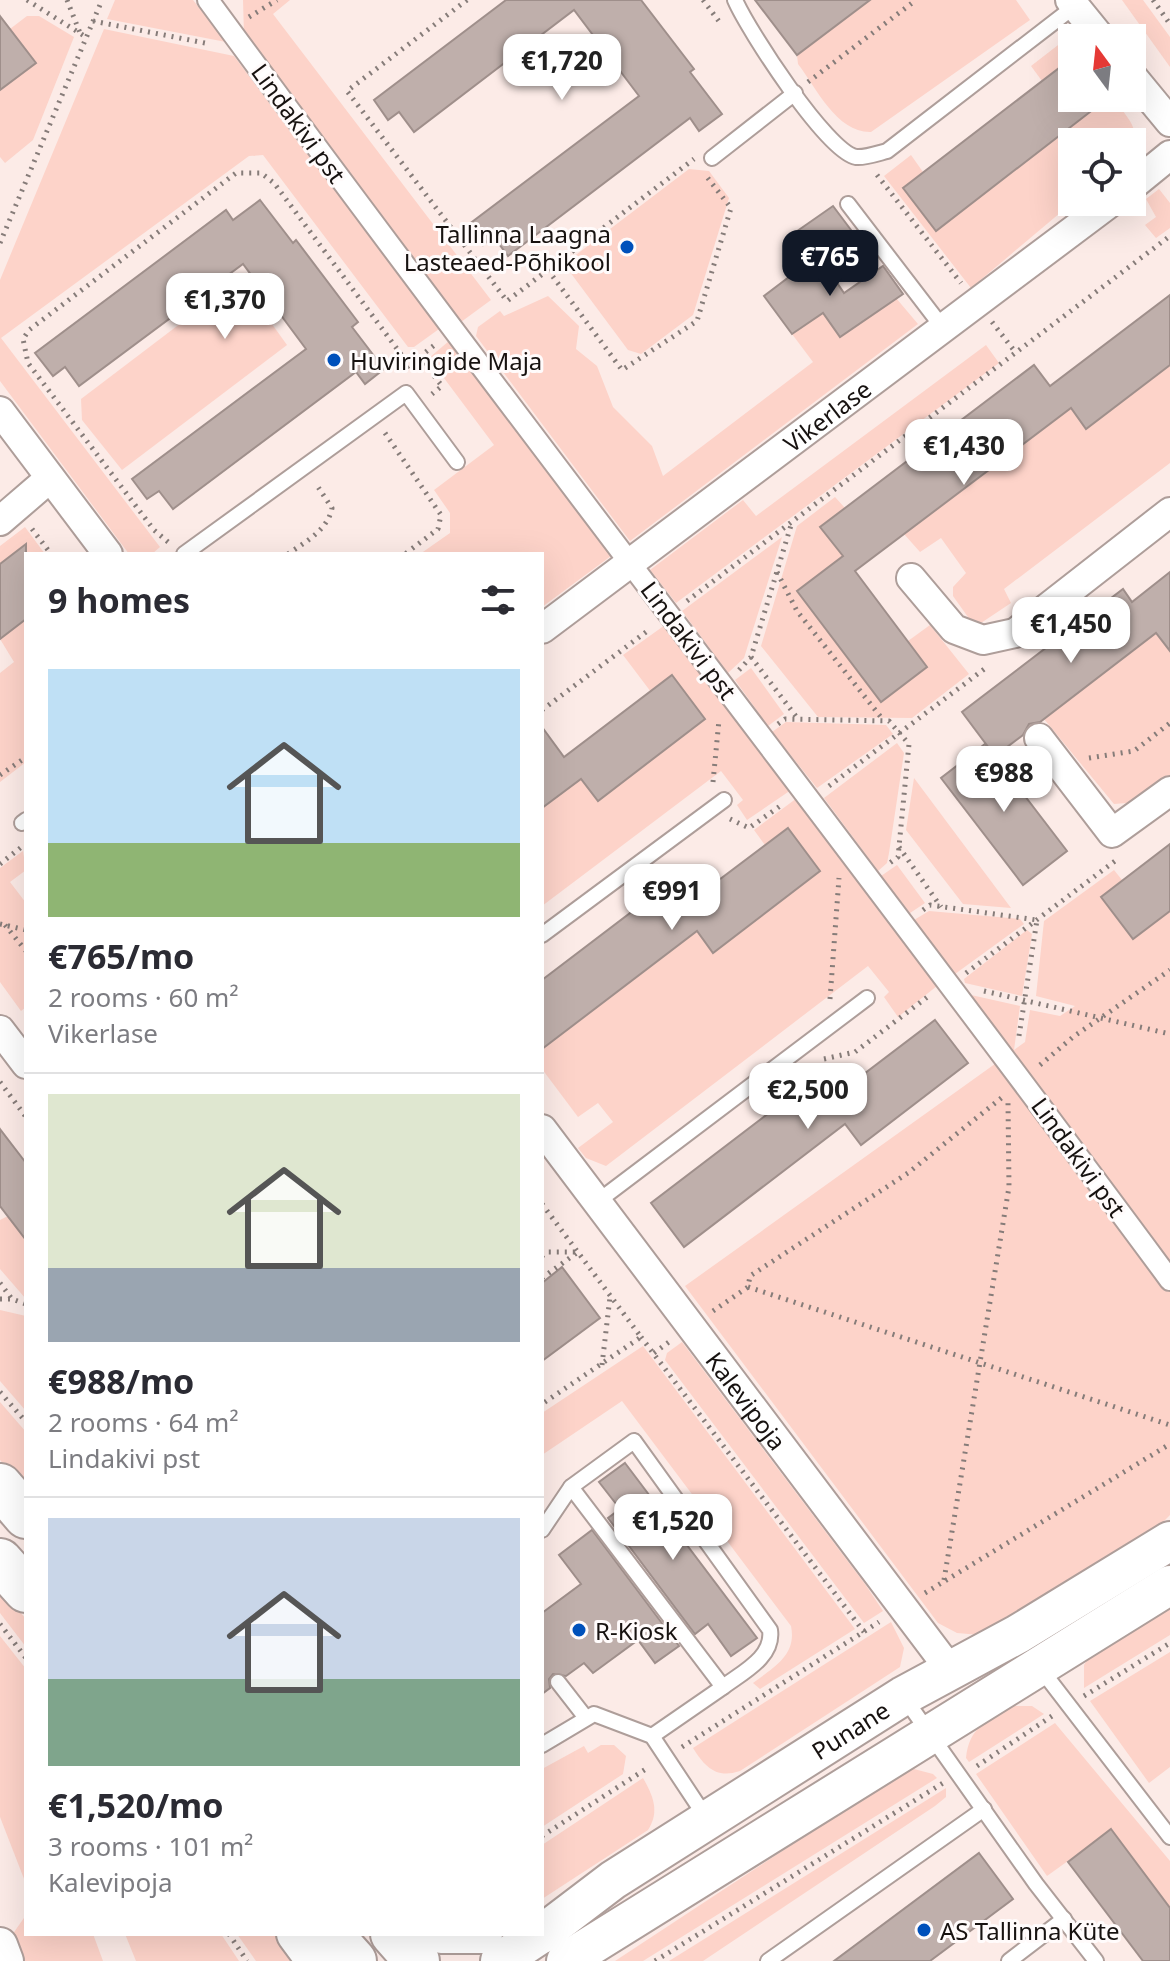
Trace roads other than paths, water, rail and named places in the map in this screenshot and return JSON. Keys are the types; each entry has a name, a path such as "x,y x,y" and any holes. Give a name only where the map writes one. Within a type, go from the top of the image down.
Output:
{"main road":[{"path":"0,1486 24,1514"},
{"name":"Punane","path":"566,1961 930,1736 1028,1650 1170,1541"},
{"path":"0,1561 24,1588"},
{"name":"Punane","path":"544,1932 613,1880 903,1696 951,1671 1028,1650 1170,1585"},
{"path":"544,1913 613,1880"},
{"path":"592,1961 644,1910"},
{"path":"297,1936 316,1961"},
{"path":"332,1936 354,1961"},
{"path":"395,1936 417,1961"},
{"name":"Punane","path":"500,1961 539,1936"}],"street":[{"name":"Lindakivi pst","path":"208,0 801,791 952,984 1015,1080 1170,1280"},
{"path":"1072,3 1089,24"},
{"path":"1146,93 1170,122"},
{"path":"1146,175 1170,155"},
{"name":"Vikerlase","path":"544,628 1092,216"},
{"path":"0,411 106,552"},
{"path":"0,521 50,478"},
{"path":"911,578 954,629 983,640 1015,633 1170,512"},
{"path":"1039,738 1112,833 1170,791"},
{"path":"0,1030 24,1061"},
{"name":"Kalevipoja","path":"544,1132 951,1671"},
{"path":"0,1945 6,1961"}],"lane":[{"path":"735,0 747,26 831,143 856,157 887,151 1072,3"},
{"path":"712,158 795,93"},
{"path":"848,204 943,328"},
{"path":"178,550 406,393 457,462"},
{"path":"544,934 724,800"},
{"path":"597,1202 867,998"},
{"path":"544,1527 571,1487 634,1441 770,1630 772,1643 765,1655 652,1736"},
{"path":"571,1487 723,1687"},
{"path":"1028,1650 1170,1837"},
{"path":"558,1682 586,1718"},
{"path":"903,1696 1096,1961"},
{"path":"544,1744 594,1714 652,1736 707,1819"},
{"path":"768,1961 984,1809"},
{"path":"1009,1961 1064,1919"}],"place":[{"name":"Tallinna Laagna Lasteaed-Põhikool","path":"627,247"},
{"name":"Huviringide Maja","path":"334,360"},
{"name":"R-Kiosk","path":"579,1630"},
{"name":"AS Tallinna Küte","path":"924,1930"}]}
